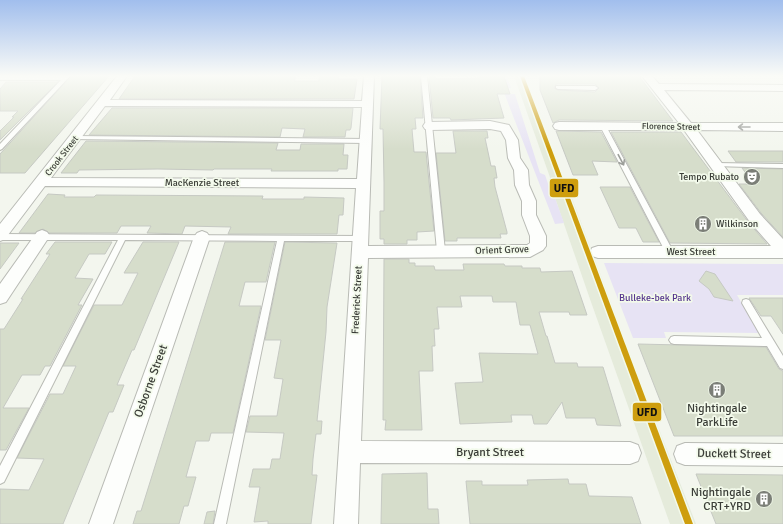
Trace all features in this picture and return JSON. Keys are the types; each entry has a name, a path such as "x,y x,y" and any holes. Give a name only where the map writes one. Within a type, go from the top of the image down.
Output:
{"street":[{"name":"Crook Street","path":"0,236 104,100"},
{"name":"Frederick Street","path":"346,524 367,100"},
{"path":"667,100 755,218 782,247"},
{"path":"102,103 367,104"},
{"name":"Orient Grove","path":"360,245 441,251 525,251 538,246 536,232 530,220 529,201 522,185 521,170 514,158 512,140 505,128 490,125 429,126"},
{"name":"Florence Street","path":"558,126 783,127"},
{"name":"MacKenzie Street","path":"42,182 362,184"},
{"path":"0,297 42,236"},
{"name":"Osborne Street","path":"101,524 202,238"},
{"name":"West Street","path":"598,252 670,253 782,247"},
{"name":"Bryant Street","path":"350,452 630,453"},
{"name":"Duckett Street","path":"685,454 783,455"}],"lane":[{"path":"0,148 45,100"},
{"path":"426,100 441,251"},
{"path":"603,126 670,253"},
{"path":"75,138 366,141"},
{"path":"716,165 783,166"},
{"path":"0,236 281,238 360,245"},
{"path":"0,478 123,237"},
{"path":"220,524 281,238"},
{"path":"746,303 783,365"},
{"path":"674,340 769,342"}],"shaded area":[{"path":"523,100 533,100 570,198 572,198 639,378 696,524 670,524 555,198 557,197"}],"green space":[{"path":"507,100 517,100 540,173 545,175 553,198 555,198 564,223 555,224"},
{"name":"Bulleke-bek Park","path":"604,263 783,264 783,295 737,295 759,333 664,332 666,338 633,338"}],"building":[{"path":"0,100 40,100 0,140 0,131 18,111 0,111"},
{"path":"49,100 88,100 25,173 0,173 0,154"},
{"path":"381,100 422,100 423,118 415,118 416,129 412,129 414,152 426,152 434,231 417,232 417,240 407,240 407,244 384,244 384,239 380,239 380,211 384,211 384,182 383,129 380,129"},
{"path":"431,100 499,100 504,118 451,120 450,118 433,118"},
{"path":"544,100 657,100 673,121 559,120 553,123"},
{"path":"112,108 353,108 351,128 350,130 346,130 345,137 303,137 305,129 282,128 280,137 89,135"},
{"path":"453,131 487,131 488,138 485,138 491,166 495,166 497,178 494,178 495,187 507,232 507,234 500,234 501,238 457,238 457,241 445,241 436,153 456,153"},
{"path":"556,131 601,132 617,162 592,161 598,175 573,175"},
{"path":"611,132 681,132 749,223 767,244 670,243"},
{"path":"86,141 278,143 276,150 300,150 301,144 344,144 343,155 348,155 347,169 338,169 338,171 271,171 272,169 79,170 77,173 61,173"},
{"path":"728,151 783,151 783,162 736,162"},
{"path":"742,168 783,169 783,237 761,213 739,184 754,184"},
{"path":"600,187 630,187 659,242 643,242 636,228 619,228"},
{"path":"48,194 65,195 64,197 94,197 96,195 263,196 262,199 304,199 304,197 344,198 343,215 339,215 337,234 228,234 231,227 185,226 182,234 147,233 151,226 121,226 117,233 49,233 43,229 35,233 19,233"},
{"path":"55,242 112,242 105,254 89,254 75,278 93,279 78,305 82,305 50,366 45,366 40,375 22,375 3,408 29,408 6,450 0,450 0,329 4,329 23,299 21,299 50,254 46,254"},
{"path":"143,242 179,242 134,350 132,350 117,385 124,385 113,412 109,412 63,524 0,524 0,489 29,490 44,459 17,458 50,394 63,394 76,366 63,366 94,305 122,305 138,273 124,273"},
{"path":"225,242 275,242 266,282 245,282 239,306 261,306 233,433 211,433 209,441 196,441 186,477 196,477 188,506 184,506 179,524 133,524 137,511 141,511"},
{"path":"285,242 337,243 327,307 317,421 322,421 321,434 316,434 313,459 312,475 317,475 311,524 268,524 268,521 254,522 260,487 249,487 253,469 270,469 272,459 280,459 284,433 246,432 250,416 277,416 283,379 274,378 281,340 265,340"},
{"path":"0,243 19,243 0,269"},
{"path":"384,259 409,259 409,263 415,263 415,266 434,266 435,270 464,270 463,264 504,264 505,266 522,266 522,268 540,268 541,272 572,271 587,315 570,315 569,312 539,312 546,336 555,363 577,363 578,367 603,367 621,426 597,425 595,418 566,418 562,402 547,424 534,424 532,415 511,415 512,422 460,424 455,383 483,382 479,353 538,354 530,325 520,325 516,302 493,302 492,296 460,296 462,307 437,307 439,329 434,329 435,346 432,346 433,371 419,371 422,430 385,430 386,420 383,420"},
{"path":"706,271 715,274 733,301 714,297 709,289 699,281"},
{"path":"749,298 783,298 783,334 771,316 761,316"},
{"path":"638,344 766,347 779,369 783,371 783,436 674,436"},
{"path":"427,473 428,509 438,509 439,524 381,524 382,474"},
{"path":"696,474 783,475 783,524 716,524"},
{"path":"568,479 569,484 586,484 589,496 632,497 641,524 470,524 466,481 482,481 482,485 528,485 527,480"},
{"path":"215,511 213,524 204,524 207,512"}],"transit line":[{"name":"UFD","path":"531,100 689,524"}],"place":[{"name":"Tempo Rubato","path":"752,177"},
{"name":"Wilkinson","path":"703,224"},
{"name":"Nightingale ParkLife","path":"717,390"},
{"name":"Nightingale CRT+YRD","path":"764,499"}]}
